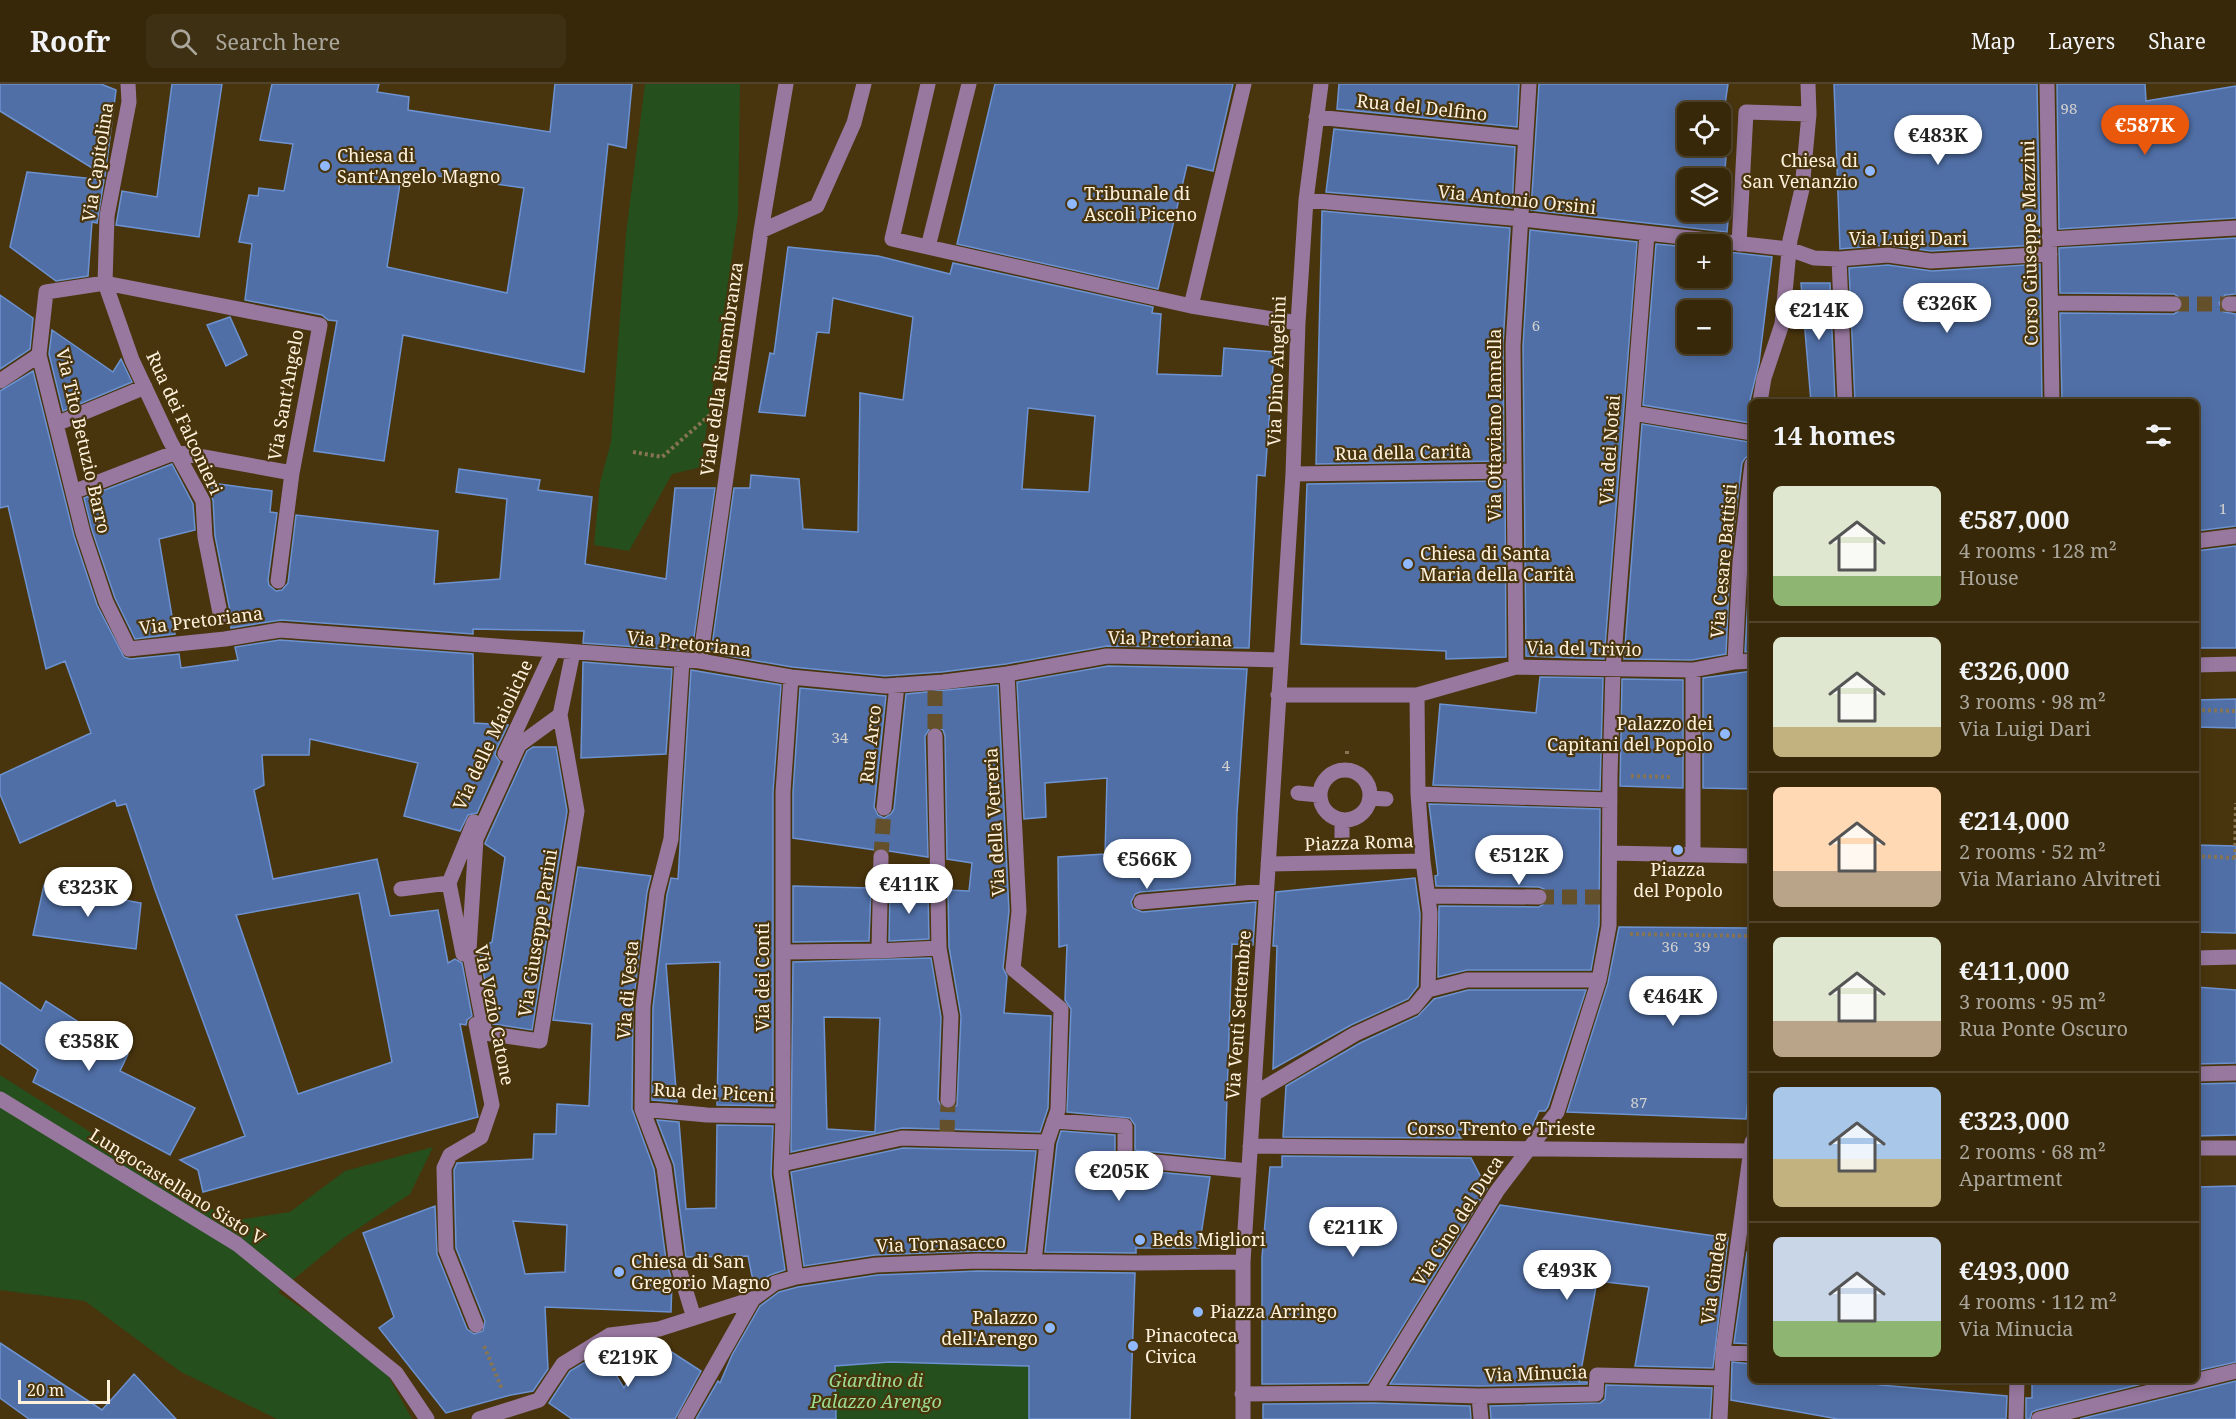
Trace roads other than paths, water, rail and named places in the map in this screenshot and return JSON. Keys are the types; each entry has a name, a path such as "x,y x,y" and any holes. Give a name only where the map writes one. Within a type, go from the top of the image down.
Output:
{"street":[{"name":"Via Capitolina","path":"105,283 107,216 129,102 128,84"},
{"name":"Viale della Rimembranza","path":"700,661 761,231 786,84"},
{"path":"761,231 817,206 854,123 864,84"},
{"path":"928,84 892,239 1191,306 1298,323"},
{"path":"928,247 969,84"},
{"path":"1191,306 1244,84"},
{"name":"Via Dino Angelini","path":"1280,660 1293,474 1298,323 1306,200 1321,84"},
{"name":"Via Ottaviano Iannella","path":"1516,667 1513,346 1529,84"},
{"path":"1760,399 1764,378 1782,324 1789,249 1802,189 1809,114 1808,84"},
{"name":"Corso Giuseppe Mazzini","path":"2047,84 2052,399"},
{"path":"1732,243 1746,112 1809,114"},
{"name":"Rua del Delfino","path":"1316,117 1524,138"},
{"name":"Via Antonio Orsini","path":"1306,200 1522,219 1789,249"},
{"name":"Via Luigi Dari","path":"1789,249 1814,258 1839,259 1888,255 1931,261 2050,246 2236,228"},
{"name":"Via dei Notai","path":"1610,787 1613,669 1647,234"},
{"path":"1839,259 1845,399"},
{"name":"Via Sant'Angelo","path":"105,283 320,325 292,473 278,581"},
{"name":"Via Tito Betuzio Barro","path":"105,283 46,292 39,355 83,533 105,602 129,649"},
{"name":"Rua dei Falconieri","path":"105,283 132,360 202,501 205,537 221,618"},
{"path":"2050,303 2174,304"},
{"path":"0,381 39,355"},
{"path":"56,424 145,387"},
{"path":"1633,413 1749,432"},
{"path":"73,492 176,452 292,473"},
{"name":"Rua della Carità","path":"1293,474 1513,471"},
{"name":"Via Cesare Battisti","path":"1735,662 1740,562 1749,488"},
{"path":"2199,541 2236,536"},
{"name":"Via Pretoriana","path":"129,649 225,639 280,630 700,661 791,677 935,687 1107,656 1280,660"},
{"name":"Via delle Maioliche","path":"449,883 468,835 553,651"},
{"name":"Via Giuseppe Parini","path":"560,715 519,745 476,839 469,951 485,1033 540,1041 577,811 560,715 573,652"},
{"name":"Via di Vesta","path":"682,660 671,839 657,893 643,1006 642,1109 664,1167 676,1259 694,1317"},
{"path":"1268,864 1280,660"},
{"name":"Via del Trivio","path":"1418,694 1516,667 1693,670 1749,661"},
{"path":"2199,665 2236,664"},
{"path":"1693,670 1693,855"},
{"name":"Via della Vetreria","path":"1007,674 1018,911 1013,969 1061,1010 1058,1110 1054,1121"},
{"name":"Via dei Conti","path":"791,677 783,792 782,1164 796,1277"},
{"name":"Rua Arco","path":"884,808 897,685"},
{"path":"1278,695 1418,694"},
{"name":"Piazza Roma","path":"1268,864 1423,861 1418,794 1418,694"},
{"path":"935,736 939,948 951,1016 948,1101"},
{"path":"1298,793 1319,795 1321,785 1327,776 1336,771 1347,757 1356,772 1364,779 1369,788 1370,798 1386,799"},
{"path":"1418,794 1610,787 1610,853 1749,856"},
{"name":"Piazza Roma","path":"1319,795 1320,804 1326,812 1342,821 1361,815 1370,798"},
{"name":"Piazza Roma","path":"1341,839 1342,821"},
{"name":"Via Cino del Duca","path":"1373,1393 1497,1191 1557,1112 1599,980 1609,930 1606,897 1610,853"},
{"path":"879,951 880,857"},
{"path":"1423,861 1430,913 1428,990"},
{"name":"Via Venti Settembre","path":"1249,1169 1268,864"},
{"path":"401,889 449,883"},
{"name":"Via Vezio Catone","path":"449,883 492,1105 481,1137 450,1155 444,1168 446,1250 476,1325"},
{"path":"1141,902 1266,891"},
{"path":"1428,896 1539,897"},
{"path":"783,952 939,948"},
{"path":"2199,958 2236,957"},
{"path":"1254,1094 1355,1034 1414,1007 1428,990 1467,980 1599,980"},
{"path":"2199,1074 2236,1073"},
{"name":"Lungocastellano Sisto V","path":"0,1099 237,1244 396,1374 427,1419"},
{"name":"Rua dei Piceni","path":"642,1109 707,1115 783,1116"},
{"path":"1034,1262 1047,1142 1054,1121 1125,1126 1125,1159 1211,1169 1249,1169 1243,1262 1243,1419"},
{"path":"782,1164 902,1138 947,1137 1047,1142"},
{"name":"Corso Trento e Trieste","path":"1250,1146 1529,1149 1749,1148"},
{"path":"2199,1148 2236,1148"},
{"name":"Via Giudea","path":"1720,1419 1724,1352 1749,1170"},
{"name":"Via Tornasacco","path":"753,1299 775,1283 796,1277 876,1265 978,1261 1243,1262"},
{"path":"479,1419 539,1400 563,1364 610,1335 659,1329 753,1299"},
{"path":"685,1419 753,1299"},
{"path":"1724,1352 1749,1354"},
{"path":"2199,1380 2236,1371"},
{"name":"Via Minucia","path":"1373,1393 1479,1396 1596,1394 1597,1375 1721,1378"},
{"path":"2016,1419 2017,1383"},
{"path":"2040,1419 2187,1383"},
{"path":"1242,1394 1373,1393"},
{"path":"1479,1396 1481,1419"}],"tunnel":[{"path":"2174,304 2229,304"},
{"path":"935,691 935,736"},
{"path":"881,857 884,808"},
{"path":"1539,897 1603,897"},
{"path":"947,1135 948,1100"}],"place":[{"name":"Chiesa di Sant'Angelo Magno","path":"325,166"},
{"name":"Chiesa di San Venanzio","path":"1870,171"},
{"name":"Tribunale di Ascoli Piceno","path":"1072,204"},
{"name":"Chiesa di Santa Maria della Carità","path":"1408,564"},
{"name":"Palazzo dei Capitani del Popolo","path":"1725,734"},
{"name":"Piazza del Popolo","path":"1678,850"},
{"name":"Beds Migliori","path":"1140,1240"},
{"name":"Chiesa di San Gregorio Magno","path":"619,1272"},
{"name":"Piazza Arringo","path":"1198,1312"},
{"name":"Palazzo dell'Arengo","path":"1050,1328"},
{"name":"Pinacoteca Civica","path":"1133,1346"}],"park label":[{"name":"Giardino di Palazzo Arengo","path":"876,1391"}]}
